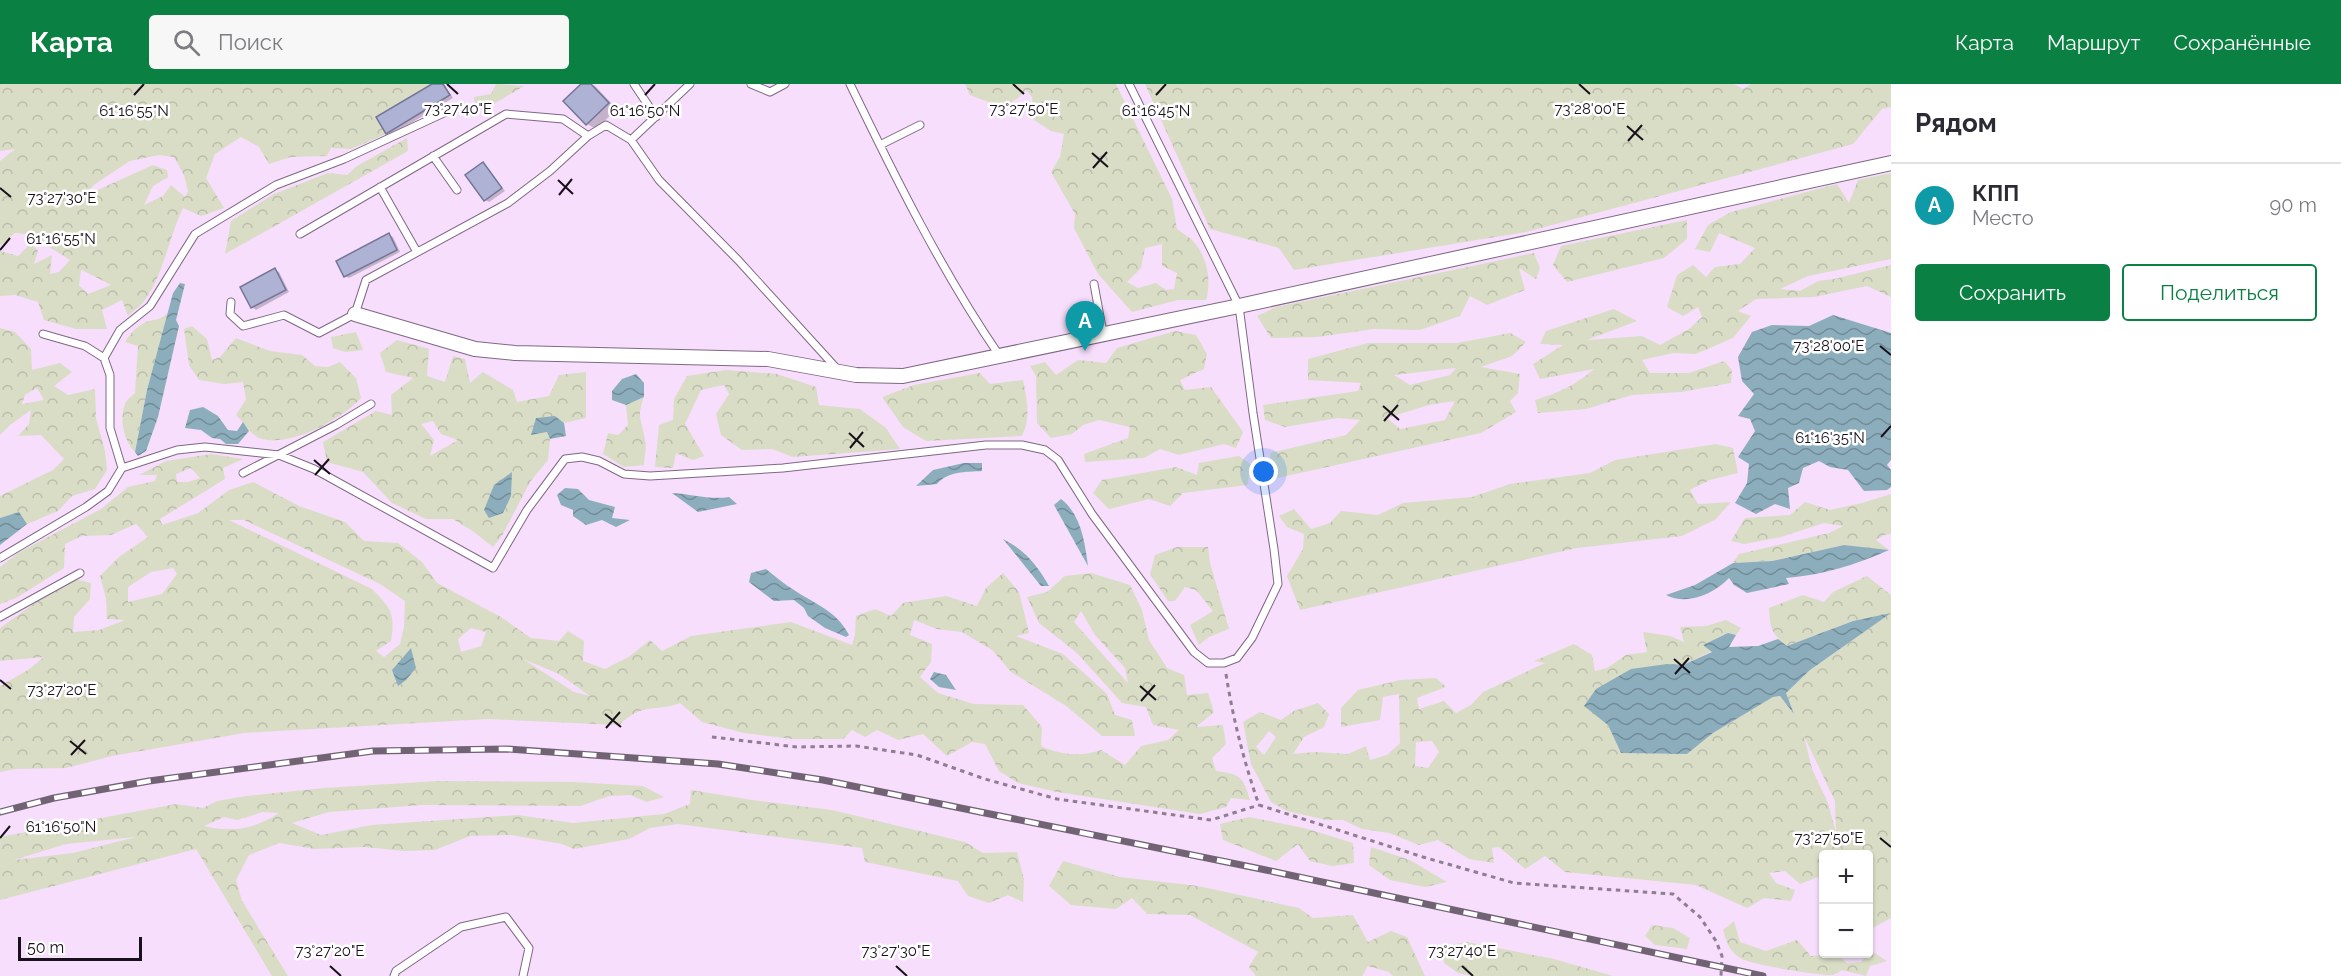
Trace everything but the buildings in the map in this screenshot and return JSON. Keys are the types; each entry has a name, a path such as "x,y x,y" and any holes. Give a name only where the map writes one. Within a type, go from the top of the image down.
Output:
{"street":[{"path":"355,314 475,349 514,353 768,359 839,370 856,375 903,376 1239,306 1891,163"}],"lane":[{"path":"634,84 656,117"},
{"path":"631,140 690,84"},
{"path":"751,84 770,92 785,84"},
{"path":"850,84 880,145 975,320 999,355"},
{"path":"0,558 86,507 108,491 122,468 177,450 206,447 279,455 314,469 493,568 528,510 565,459 582,457 624,474 650,476 783,468 986,445 1022,445 1045,450 1058,459 1092,514 1194,652 1208,663 1224,663 1237,658 1252,638 1278,584 1239,306 1129,84"},
{"path":"104,358 120,330 150,306 195,234 276,185 344,159 446,112"},
{"path":"300,234 506,114 563,119 588,136"},
{"path":"231,302 230,314 243,326 284,315 319,333 355,314 366,280 508,203 550,171 588,136 606,125 631,140 659,180 738,260 839,370"},
{"path":"880,145 920,125"},
{"path":"433,156 457,190"},
{"path":"381,187 417,252"},
{"path":"1094,284 1103,333"},
{"path":"43,334 85,346 104,358 110,375 110,428 122,468"},
{"path":"243,472 336,425 371,404"},
{"path":"0,617 80,573"},
{"path":"394,976 396,970 461,927 506,917 529,948 523,976"}],"path":[{"path":"1224,663 1232,714 1244,762 1259,805"},
{"path":"711,737 797,747 856,746 917,755 985,779 1057,799 1211,820 1259,805 1514,883 1672,894 1700,917 1716,941 1722,956 1721,976"}],"green space":[{"path":"0,84 432,84 376,117 386,134 351,149 331,148 327,156 291,157 269,164 259,147 241,137 215,154 206,178 224,208 201,216 183,208 152,289 145,300 128,316 122,300 102,310 107,329 76,329 44,320 38,302 15,295 0,296 0,251 18,256 31,243 38,251 34,264 52,255 50,274 59,272 70,260 28,234 15,233 0,246 0,161 15,149 0,151","holes":["159,155 174,157 184,175 188,191 185,197 171,185 163,196 144,205 153,186 168,177 167,170 153,165 82,197 95,184 130,161","82,270 111,285 88,294 79,285"]},
{"path":"496,84 524,86 487,108 476,111 474,97 491,94"},
{"path":"965,84 1116,84 1172,199 1177,229 1193,241 1205,261 1208,276 1206,300 1178,300 1132,312 1098,274 1074,228 1075,214 1051,172 1060,157 1064,134 1051,131 1034,120 1032,97 1026,90 1013,101 1000,104 970,95","holes":["1162,244 1162,266 1177,273 1174,289 1166,290 1156,283 1138,288 1127,282 1141,268 1145,248"]},
{"path":"1145,84 1734,84 1743,89 1751,84 1891,84 1891,107 1882,109 1853,144 1526,232 1294,270 1279,248 1210,229"},
{"path":"407,138 408,151 225,254 231,221 274,194 328,173 347,175 357,166"},
{"path":"1891,173 1891,259 1808,276 1780,289 1800,291 1818,281 1891,265 1891,297 1867,286 1814,297 1756,299 1738,311 1751,316 1733,338 1696,354 1673,353 1642,360 1650,373 1689,373 1724,361 1732,370 1731,383 1681,392 1632,395 1586,409 1538,413 1535,400 1566,388 1594,369 1540,379 1533,364 1563,345 1540,344 1546,331 1614,309 1637,321 1587,340 1642,336 1660,345 1689,329 1702,317 1698,307 1683,316 1667,307 1677,275 1693,265 1706,277 1715,267 1740,264 1755,248 1719,233 1710,252 1695,249 1708,225 1731,212 1837,184 1849,203 1858,180"},
{"path":"1687,220 1687,239 1664,258 1567,282 1553,265 1561,246"},
{"path":"1534,253 1540,268 1536,279 1519,268 1525,290 1487,305 1470,296 1460,316 1420,330 1374,329 1317,337 1271,338 1257,316 1276,307"},
{"path":"168,313 147,390 135,452 125,436 122,417 126,403 135,393 138,346 125,342 140,326"},
{"path":"192,326 207,339 212,360 220,357 236,338 270,351 302,355 315,366 328,367 340,362 356,378 361,398 328,423 299,436 271,440 259,438 249,431 236,415 246,399 243,382 224,384 199,380 189,365 184,329"},
{"path":"0,328 15,332 31,349 32,370 60,363 72,372 54,386 68,395 95,389 96,418 105,451 107,470 95,489 72,496 58,511 27,524 19,513 0,518 0,496 53,470 64,459 41,435 18,436 29,424 31,410 0,435","holes":["37,388 44,400 22,404 25,395"]},
{"path":"1175,331 1196,335 1207,354 1204,369 1180,380 1185,390 1211,387 1243,432 1236,448 1224,444 1179,455 1160,449 1144,458 1085,462 1084,454 1128,438 1130,427 1099,420 1083,425 1072,434 1051,438 1037,423 1036,376 1030,366 1045,362 1056,375 1078,360 1106,363 1117,348"},
{"path":"356,332 363,350 345,352 333,348 331,337"},
{"path":"1510,333 1526,342 1512,356 1481,367 1520,374 1518,393 1510,401 1516,412 1481,433 1273,479 1270,453 1346,435 1360,420 1338,418 1285,427 1265,420 1263,405 1358,391 1361,383 1308,380 1308,359 1368,343 1457,343","holes":["1456,368 1450,375 1410,385 1394,375","1455,401 1445,420 1400,429 1387,418 1429,405"]},
{"path":"397,340 429,349 427,376 445,382 453,356 465,359 470,383 483,372 513,390 517,402 549,396 559,375 586,372 586,418 564,423 555,416 531,434 547,432 550,439 548,460 530,482 503,534 493,547 453,519 426,519 392,503 363,472 327,462 323,442 376,411 392,415 391,395 413,378 386,372 380,353","holes":["433,421 441,434 458,440 430,456 434,440 421,424"]},
{"path":"726,370 777,374 816,387 819,405 860,409 886,428 900,449 793,457 772,449 742,450 721,435 716,414 729,394 724,385 701,390 685,424 704,456 693,460 676,453 673,468 655,467 659,425 673,420 674,399 687,376"},
{"path":"980,373 990,384 1023,380 1027,402 1027,423 1022,436 926,441 903,427 882,397 914,385"},
{"path":"644,397 640,419 646,443 644,465 624,467 603,454 608,433 618,435 628,425 626,405"},
{"path":"1716,444 1733,448 1738,473 1710,480 1690,490 1698,504 1731,502 1716,519 1682,536 1577,548 1300,610 1287,576 1303,549 1304,534 1287,527 1279,516 1294,509 1311,529 1330,523 1341,511 1378,515 1403,503 1472,497 1510,484 1590,473 1615,460"},
{"path":"211,454 243,459 223,468 225,479 160,519 162,525 198,513 229,490 253,482 299,506 345,522 364,541 398,543 422,562 437,583 501,617 531,638 559,641 568,631 584,641 583,661 605,669 630,656 650,640 662,651 691,636 791,622 852,645 856,616 875,609 891,616 903,603 946,596 977,606 986,588 1003,573 1019,592 1029,633 1016,636 1063,654 1107,694 1115,715 1132,720 1135,736 1102,736 1066,706 1011,672 992,650 962,632 937,629 914,620 910,635 932,644 931,662 920,677 938,693 974,704 1023,705 1042,727 1041,746 1071,754 1086,754 1101,750 1125,765 1141,746 1168,740 1179,730 1153,725 1146,707 1122,703 1077,653 1039,623 1027,597 1047,592 1065,576 1091,573 1130,585 1142,610 1149,640 1167,668 1184,675 1187,695 1208,693 1214,712 1196,727 1223,725 1226,744 1212,758 1216,771 1230,773 1239,778 1250,800 1231,798 1226,807 1200,814 1057,792 1018,783 999,771 985,744 972,742 947,756 923,734 898,740 877,730 865,737 852,730 843,739 791,739 744,733 702,722 680,703 643,710 619,725 488,719 244,733 112,756 66,768 16,769 0,772 0,686 28,670 44,657 0,661 0,628 70,578 91,583 90,599 74,617 73,632 99,630 125,620 107,619 106,599 100,576 119,557 148,537 136,524 111,535 82,536 65,544 64,568 16,598 0,604 0,567 18,553 101,509 128,487 155,481 157,475 139,475 166,461","holes":["191,468 200,478 188,482 177,482 176,474","229,520 244,520 380,584 405,601 404,627 400,644 384,657 376,651 391,641 393,624 391,612 372,589","173,568 177,574 162,594 128,602 128,587 151,572","1081,611 1095,635 1125,668 1128,683 1074,622","471,628 486,632 481,646 461,652 458,639","523,659 559,674 590,696 574,692"]},
{"path":"1239,456 1252,465 1247,485 1183,493 1170,506 1149,499 1109,509 1093,493 1102,480 1176,467 1197,475 1199,463"},
{"path":"1891,494 1891,534 1876,540 1889,550 1844,545 1772,561 1733,563 1739,554 1829,533 1843,526 1824,523 1781,537 1744,544 1731,541 1745,518 1790,515 1805,502 1830,510"},
{"path":"1177,547 1208,547 1210,563 1229,629 1209,637 1199,645 1190,625 1213,611 1196,590 1185,587 1175,601 1168,601 1150,574 1155,555"},
{"path":"1867,576 1891,595 1891,918 1873,928 1873,850 1819,850 1819,879 1818,877 1800,884 1785,871 1769,873 1776,883 1795,890 1791,901 1764,898 1747,908 1696,885 1565,872 1545,856 1525,869 1499,847 1492,848 1494,863 1469,859 1438,840 1419,845 1389,833 1362,829 1343,820 1326,820 1287,811 1271,802 1251,764 1243,722 1260,712 1281,720 1294,711 1318,703 1329,714 1324,727 1304,737 1293,754 1315,752 1348,754 1366,746 1370,760 1387,755 1400,743 1399,694 1383,697 1380,720 1341,727 1341,708 1358,690 1400,680 1436,678 1446,687 1417,698 1419,709 1444,701 1456,713 1471,705 1483,692 1545,663 1534,661 1574,644 1592,655 1595,671 1607,668 1626,655 1647,652 1643,632 1670,636 1684,642 1680,627 1706,626 1726,620 1741,628 1736,635 1728,633 1703,645 1712,651 1683,665 1667,664 1608,725 1621,753 1687,754 1713,733 1773,697 1780,696 1793,712 1786,693 1810,670 1889,614 1853,621 1787,646 1775,634 1771,625 1769,608 1803,595 1824,602 1833,592","holes":["1269,731 1276,737 1264,755 1256,747","1804,736 1835,801 1836,833 1828,803 1812,769","1432,741 1439,752 1428,768 1415,766 1416,742"]},
{"path":"439,781 573,782 643,786 664,797 647,802 630,795 609,796 581,806 422,805 329,812 292,823 321,835 372,825 518,815 573,823 664,814 690,804 691,790 832,810 965,842 983,853 1017,852 1024,879 1023,902 1008,895 989,903 968,896 958,881 865,862 862,848 678,824 650,828 629,839 574,849 562,844 511,835 470,836 435,850 404,851 364,847 315,849 279,843 249,855 236,880 242,901 288,976 272,976 196,849 0,900 0,837 176,804 203,808 217,801 246,796 324,788","holes":["263,812 279,813 261,823 243,828 224,829 204,826 224,817 237,820","136,837 73,853 14,860 66,844"]},
{"path":"1249,817 1304,828 1353,843 1354,863 1332,866 1310,861 1298,844 1276,861 1223,840 1220,824"},
{"path":"1371,847 1410,860 1447,882 1425,887 1390,880 1369,865"},
{"path":"1063,861 1120,877 1198,886 1299,908 1313,918 1353,915 1368,942 1391,931 1407,937 1425,976 1393,976 1389,972 1368,966 1362,976 1256,976 1249,967 1258,952 1190,915 1147,914 1132,898 1116,909 1071,905 1049,886"},
{"path":"1734,921 1740,942 1766,951 1797,940 1811,956 1819,955 1819,958 1841,958 1847,963 1861,962 1865,958 1873,958 1873,952 1887,961 1870,966 1866,976 1842,970 1833,975 1786,970 1740,958 1728,945 1723,930"},
{"path":"1652,925 1673,928 1690,938 1687,949 1655,945 1645,936"},
{"path":"1467,942 1554,959 1613,976 1473,976 1458,973 1444,963 1441,947"}],"water":[{"path":"180,283 185,284 176,320 179,326 158,417 146,451 138,456 135,452 147,390 173,293"},
{"path":"1833,315 1891,333 1891,460 1887,465 1891,470 1891,487 1887,490 1864,491 1848,470 1830,467 1819,461 1803,468 1799,483 1788,488 1790,509 1775,504 1756,514 1735,503 1747,483 1749,464 1738,457 1755,431 1750,419 1738,416 1754,394 1742,381 1738,357 1752,332 1772,325 1809,326"},
{"path":"636,374 644,383 644,397 626,405 612,400 612,391 622,379"},
{"path":"203,407 218,416 228,430 237,431 243,422 249,431 238,444 226,444 201,430 185,428 190,410"},
{"path":"555,416 564,423 566,436 550,439 547,432 531,435 536,418"},
{"path":"964,463 982,463 982,471 957,473 937,484 916,486 933,470"},
{"path":"512,472 511,496 503,513 489,518 484,510 494,485"},
{"path":"565,488 578,489 589,500 615,507 612,518 630,520 616,527 602,520 586,525 573,516 573,510 561,505 557,495"},
{"path":"672,493 729,497 737,504 698,512"},
{"path":"1061,499 1068,505 1078,521 1088,566 1054,505"},
{"path":"19,512 27,524 0,545 0,518"},
{"path":"1003,539 1030,559 1049,586 1041,586"},
{"path":"1844,545 1889,550 1839,569 1786,578 1789,584 1747,593 1734,585 1729,578 1716,589 1700,597 1683,599 1666,595 1695,585 1733,563 1772,561"},
{"path":"766,569 790,588 832,614 849,635 846,637 825,628 808,616 804,608 794,600 774,601 749,582 751,573"},
{"path":"1891,613 1810,670 1786,693 1794,714 1780,696 1773,697 1713,733 1687,754 1621,753 1608,725 1584,706 1596,689 1631,669 1667,664 1683,665 1712,652 1703,645 1728,633 1736,635 1729,647 1758,646 1778,639 1787,646 1853,621"},
{"path":"411,648 416,668 398,686 392,670"},
{"path":"934,672 946,675 956,690 939,687 930,679"}],"railway":[{"path":"0,812 54,798 149,781 373,751 507,749 718,764 823,780 1266,870 1763,976"}],"place":[{"name":"КПП","path":"1085,351"}]}
